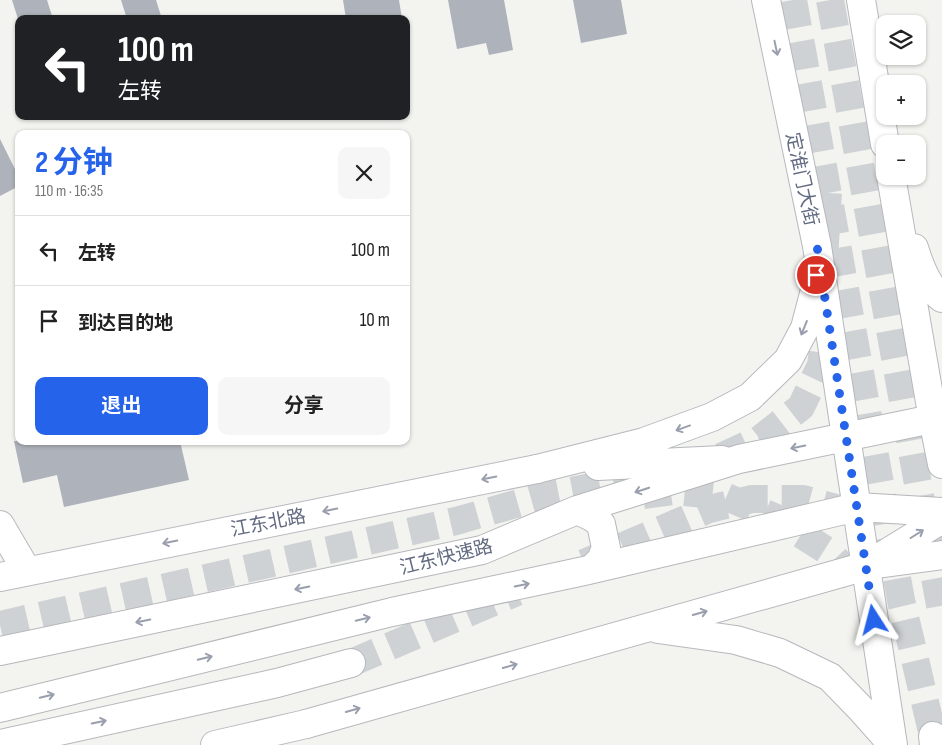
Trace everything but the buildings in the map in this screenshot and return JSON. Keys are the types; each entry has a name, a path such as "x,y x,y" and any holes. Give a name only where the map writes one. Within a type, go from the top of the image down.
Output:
{"main road":[{"name":"定淮门大街","path":"766,0 817,246 893,745"},
{"path":"861,0 884,135"},
{"path":"893,185 922,271 942,298"},
{"path":"893,185 937,418 942,464"},
{"path":"537,468 644,442 712,417 750,397 788,360 805,328 815,290 817,246"},
{"name":"江东快速路","path":"0,651 482,550 577,510 739,459 937,418"},
{"path":"537,468 739,459"},
{"name":"江东北路","path":"0,577 537,468"},
{"path":"0,708 392,612 592,569 857,507 942,512"},
{"path":"577,510 592,517 601,524 606,548 601,560 592,569"},
{"path":"866,566 942,519"},
{"path":"0,524 28,570"},
{"path":"215,745 306,724 866,566 942,555"},
{"path":"647,628 736,640 780,653 830,677 893,745"},
{"path":"0,744 277,684 351,663"}],"tunnel":[{"path":"793,0 901,600 933,736"},
{"path":"830,0 942,616"},
{"path":"824,259 828,193"},
{"path":"721,457 760,439 801,407 821,365 826,327"},
{"path":"0,625 456,521 540,497 658,474"},
{"path":"643,495 673,491 724,496 774,517 829,552 863,588"},
{"path":"584,563 709,509 752,499 803,499 840,509 848,515"},
{"path":"351,663 517,592"}],"route":[{"path":"816,275 817,246 874,620"}]}
